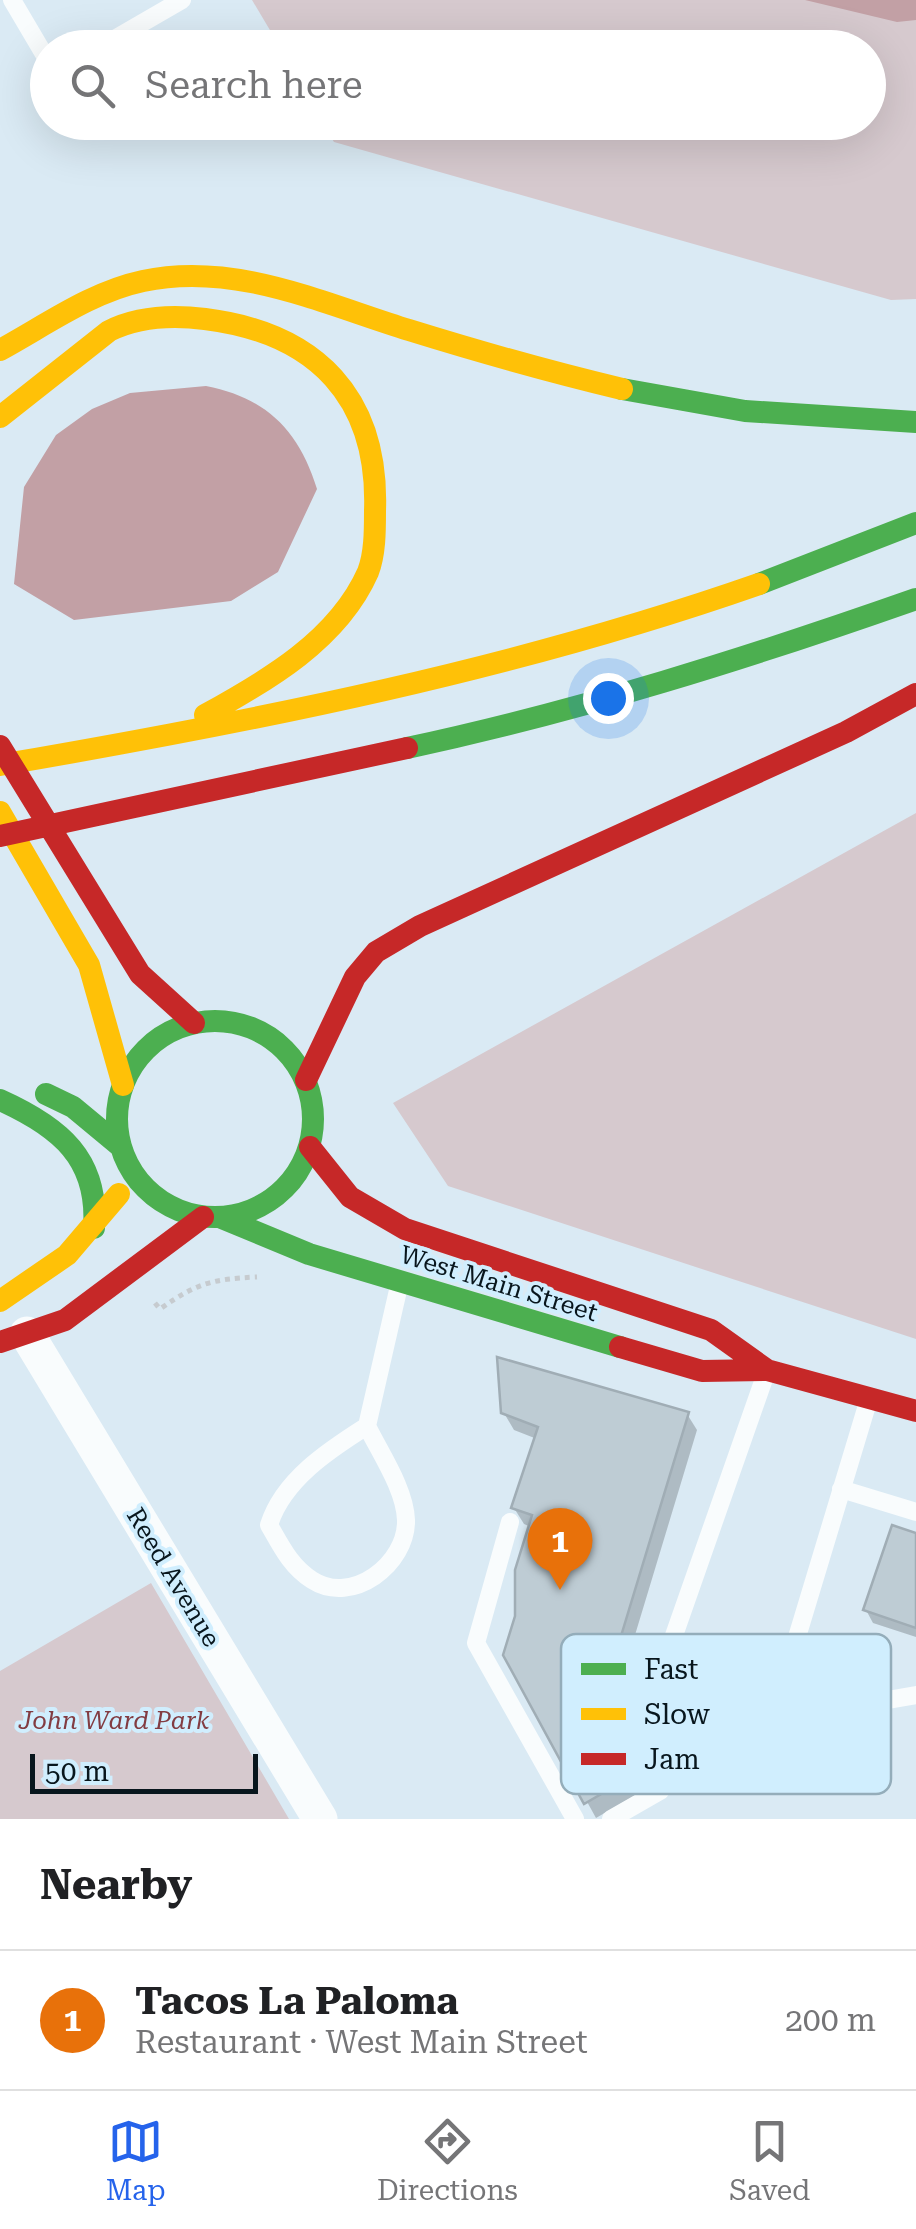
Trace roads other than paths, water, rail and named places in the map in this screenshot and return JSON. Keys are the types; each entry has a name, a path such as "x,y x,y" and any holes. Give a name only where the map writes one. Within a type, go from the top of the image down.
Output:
{"main road":[{"path":"0,350 55,314 116,288 166,277 217,278 267,286 399,328 688,403 849,422 916,422"},
{"path":"0,417 118,326 162,316 217,318 267,331 316,356 358,404 375,455 377,504 369,570 329,630 276,674 160,739"},
{"path":"0,765 160,739 364,696 593,636 750,588 916,523"},
{"path":"9,840 533,721 770,650 916,599"},
{"path":"306,1080 355,978 376,952 420,926 846,732 916,694"},
{"path":"0,746 140,974 194,1023"},
{"path":"0,812 9,840 90,965 123,1085"},
{"path":"14,1338 65,1320 212,1218 270,1200 294,1177 310,1147 314,1113 306,1080 288,1052 261,1032 228,1022 194,1023 163,1036 138,1058 123,1085 117,1115 120,1146 134,1174 154,1196 212,1218"},
{"path":"0,1082 34,1088 73,1107 120,1146"},
{"path":"0,1100 31,1112 61,1137 80,1161 96,1190 94,1228"},
{"name":"West Main Street","path":"310,1147 350,1196 405,1229 712,1330 767,1370"},
{"path":"0,1302 47,1276 94,1228 134,1174"},
{"name":"West Main Street","path":"212,1218 400,1282 702,1371 767,1370 916,1411"}],"street":[{"name":"Reed Avenue","path":"14,1338 320,1819"}],"lane":[{"path":"12,0 30,31"},
{"path":"130,30 182,0"},
{"path":"368,1426 330,1450 277,1501 269,1526 287,1558 314,1582 348,1590 376,1576 399,1551 406,1520 368,1426 400,1282"},
{"path":"675,1634 767,1370"},
{"path":"798,1634 870,1397"},
{"path":"841,1489 916,1512"},
{"path":"510,1522 476,1643 575,1819"},
{"path":"891,1699 916,1695"},
{"path":"611,1819 655,1794"}],"place":[{"name":"Tacos La Paloma","path":"560,1590"}],"park label":[{"name":"John Ward Park","path":"114,1720"}]}
